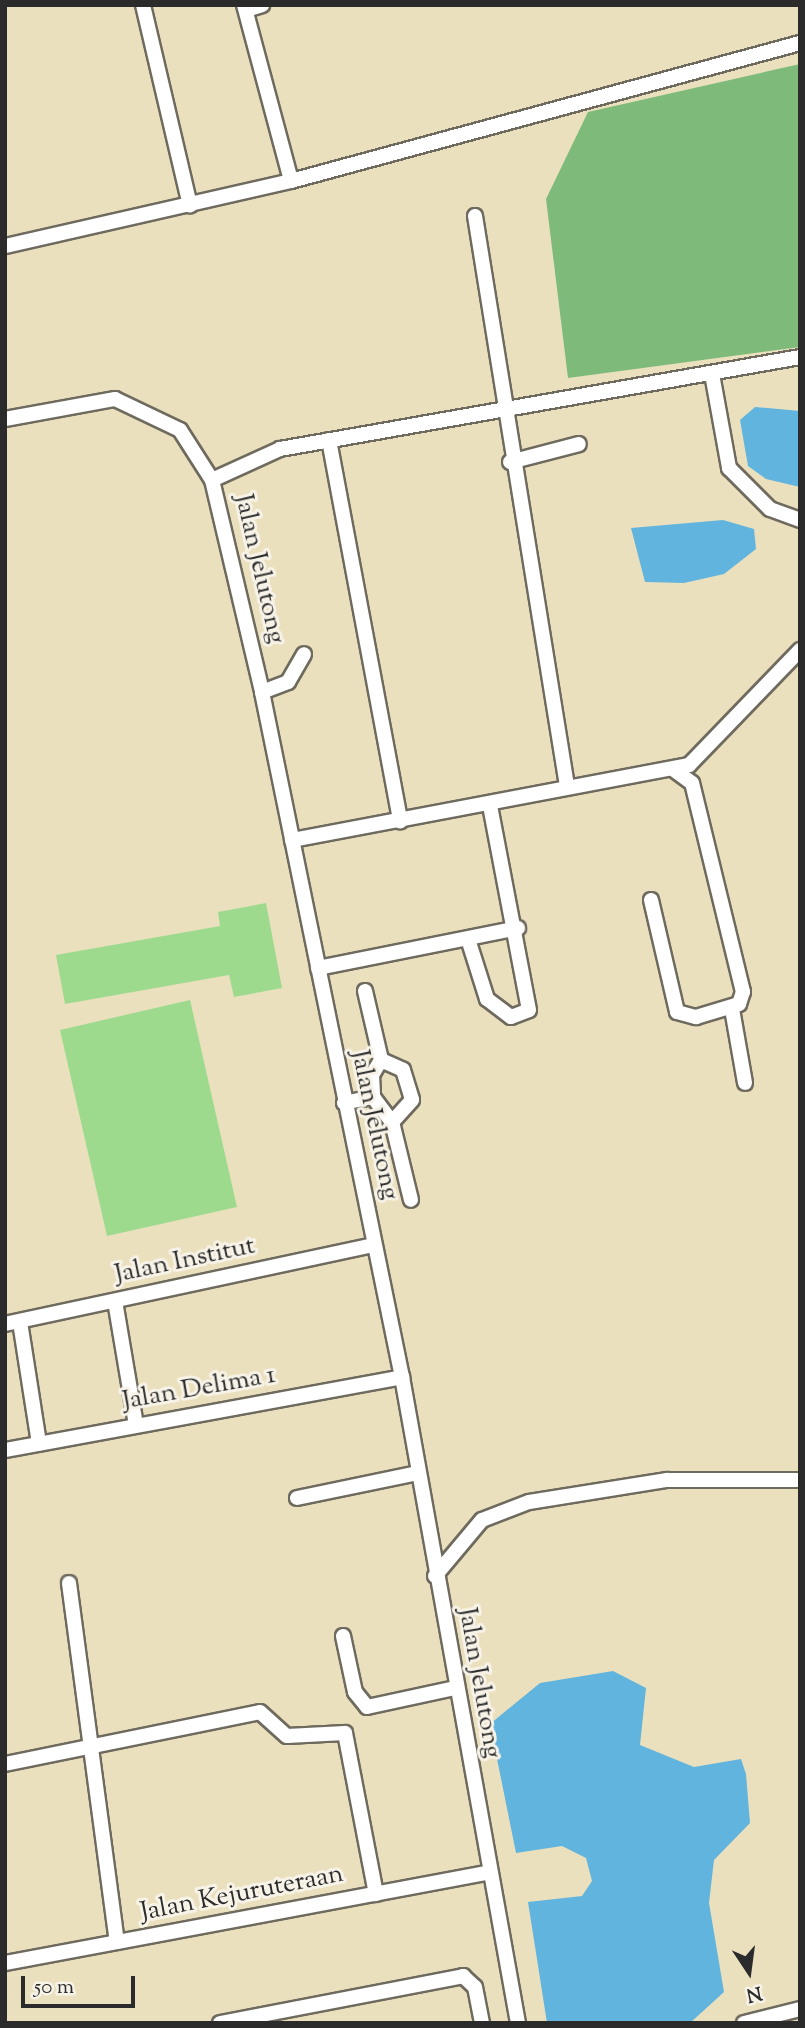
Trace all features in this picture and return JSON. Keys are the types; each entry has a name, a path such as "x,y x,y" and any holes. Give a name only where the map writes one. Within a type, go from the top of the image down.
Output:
{"street":[{"path":"143,5 190,206"},
{"path":"262,5 245,8 291,181"},
{"path":"5,246 291,181 800,43"},
{"path":"475,216 501,407 567,786"},
{"path":"212,480 245,461 329,440 501,407 712,374 800,357"},
{"path":"785,360 800,366"},
{"path":"712,374 729,468 770,509 800,520"},
{"name":"Jalan Jelutong","path":"5,419 115,399 180,430 212,480 262,692 402,1377 488,1873 518,2023"},
{"path":"329,440 400,821"},
{"path":"510,462 579,444"},
{"path":"292,840 490,805 567,786 673,769 704,756 800,650"},
{"path":"262,692 288,682 304,654"},
{"path":"673,769 684,773 696,800 743,992 732,1009 746,1083"},
{"path":"468,939 482,993 516,1018 530,1005 518,928 490,805"},
{"path":"651,900 677,1012 696,1017 732,1009"},
{"path":"318,968 518,928"},
{"path":"365,991 381,1060 372,1075 373,1097 392,1122 411,1200"},
{"path":"381,1060 403,1070 412,1100 392,1122"},
{"path":"344,1102 373,1097"},
{"name":"Jalan Institut","path":"13,1323 374,1245"},
{"path":"115,1301 128,1344 136,1425"},
{"path":"13,1323 39,1444"},
{"name":"Jalan Delima 1","path":"5,1450 402,1377"},
{"path":"297,1498 418,1473"},
{"path":"435,1576 482,1520 529,1502 667,1480 800,1480"},
{"path":"69,1583 117,1942"},
{"path":"344,1636 355,1692 367,1707 455,1688"},
{"path":"5,1764 260,1712 287,1736 345,1733 376,1894"},
{"name":"Jalan Kejuruteraan","path":"5,1964 488,1873"},
{"path":"220,2023 463,1976 475,1987 482,2023"},
{"path":"744,2023 800,2009"}],"green space":[{"path":"800,64 800,347 568,378 546,199 588,112"},
{"path":"266,903 282,988 234,997 229,975 65,1004 56,955 220,926 218,912"},
{"path":"190,1000 237,1207 107,1236 60,1030"}],"water":[{"path":"755,407 800,411 800,487 766,479 748,466 740,420"},
{"path":"723,520 754,529 756,549 724,574 684,583 645,582 631,528"},
{"path":"613,1671 646,1688 640,1745 694,1767 741,1759 746,1774 750,1823 714,1860 709,1903 724,1992 690,2023 547,2023 528,1902 582,1896 592,1881 586,1858 562,1846 516,1853 490,1724 540,1683"}]}
